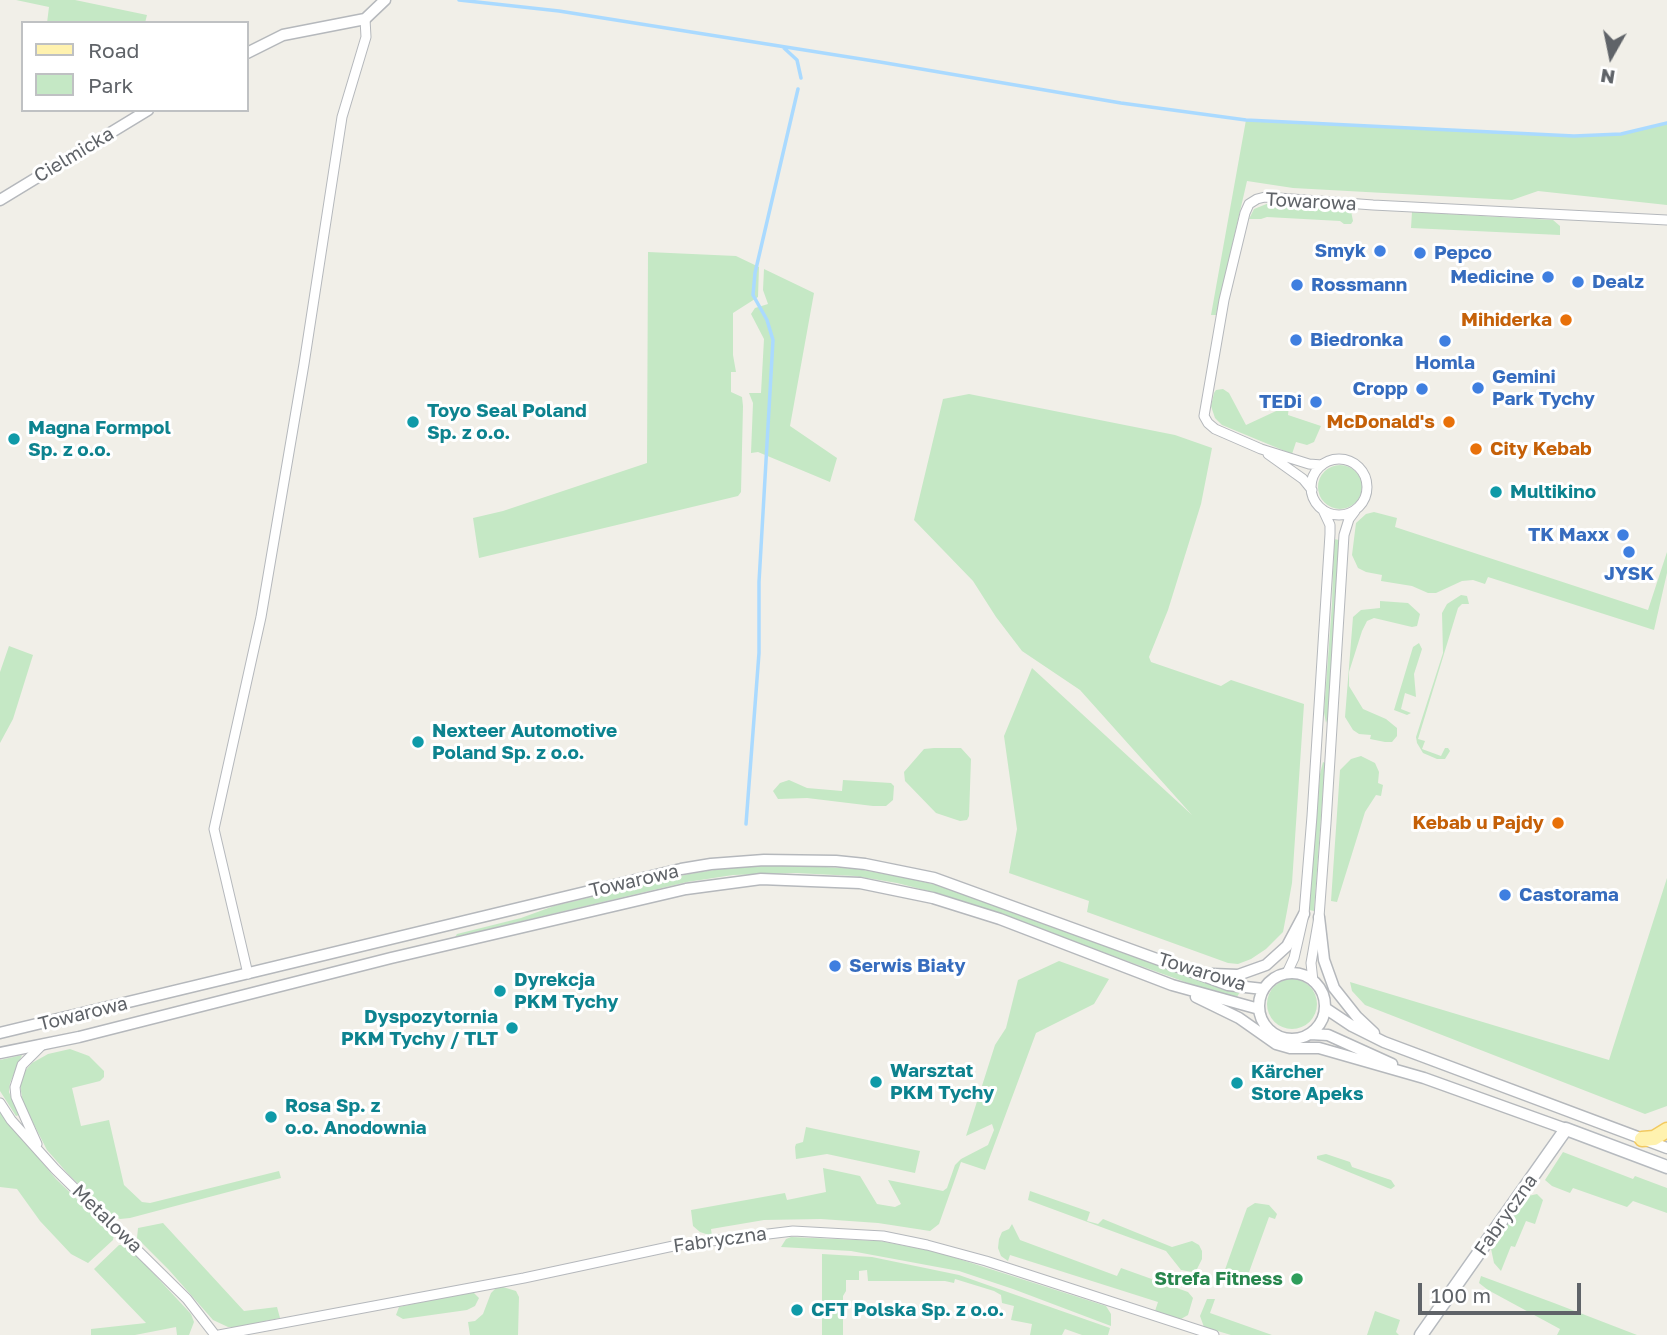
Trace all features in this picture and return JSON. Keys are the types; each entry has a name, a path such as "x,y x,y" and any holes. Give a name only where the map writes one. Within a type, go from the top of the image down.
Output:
{"main road":[{"path":"1566,1129 1667,1167"},
{"name":"Fabryczna","path":"1421,1335 1566,1129"},
{"path":"1642,1139 1654,1138 1667,1130"}],"street":[{"path":"248,53 284,35 365,19 385,0"},
{"path":"248,974 214,829 261,617 342,117 366,37 365,19"},
{"name":"Cielmicka","path":"0,200 145,112"},
{"name":"Towarowa","path":"1322,465 1309,464 1261,449 1215,429 1208,423 1204,409 1224,300 1249,204 1265,197 1664,221"},
{"name":"Towarowa","path":"1261,449 1304,480 1312,490"},
{"path":"1287,973 1294,958 1304,915 1331,531 1312,490 1314,475 1322,465 1340,459 1361,470 1367,489 1364,501 1354,510 1346,524 1344,535 1319,917 1311,963 1313,981"},
{"path":"1323,510 1335,515 1354,510"},
{"name":"Towarowa","path":"0,1033 618,884 711,864 764,860 836,861 889,868 955,884 1228,985 1263,989"},
{"name":"Towarowa","path":"0,1053 705,885 761,879 824,880 886,887 955,905 1172,985 1259,1009"},
{"path":"1192,971 1238,975 1266,965 1287,946 1304,915"},
{"path":"1319,917 1324,960 1334,988 1357,1017 1384,1042"},
{"path":"430,930 435,948"},
{"path":"1310,1034 1323,1018 1325,1008 1324,998 1313,981 1306,976 1287,973 1273,978 1263,989 1259,1009 1266,1027 1273,1033 1292,1039 1310,1034 1328,1035 1424,1078 1566,1129"},
{"path":"1172,985 1239,1018 1276,1044 1290,1048 1319,1048 1424,1078"},
{"path":"1325,1008 1352,1026 1384,1042 1667,1148"},
{"path":"39,1149 16,1097 15,1087 22,1065 42,1045"},
{"name":"Metalowa","path":"0,1103 11,1120 55,1169 187,1299 217,1335"},
{"name":"Fabryczna","path":"217,1335 524,1278 678,1245 793,1231 883,1236 927,1245 986,1261 1214,1335"}],"green space":[{"path":"16,0 75,0 147,15 146,21 47,21 49,7"},
{"path":"1246,120 1574,136 1621,134 1667,123 1667,205 1538,191 1512,200 1293,188 1247,181 1216,315 1211,315"},
{"path":"1269,203 1347,208 1351,211 1353,221 1351,224 1344,224 1340,221 1267,217 1249,219 1254,209"},
{"path":"1412,212 1553,220 1560,226 1560,235 1411,228"},
{"path":"648,252 736,256 759,267 758,297 733,313 733,355 736,372 731,372 731,392 742,397 743,406 741,492 738,496 479,558 473,518 503,511 647,463"},
{"path":"764,269 814,293 790,426 837,458 830,482 758,452 751,453 753,403 749,393 761,393 764,339 751,314 755,308 768,304 763,290"},
{"path":"1223,389 1229,393 1246,425 1289,405 1288,415 1321,426 1314,442 1307,445 1296,442 1292,454 1222,425 1215,418 1211,406 1216,390"},
{"path":"969,394 1175,435 1212,448 1201,504 1168,610 1149,657 1151,662 1221,686 1231,680 1304,704 1292,883 1283,932 1251,959 1238,964 1228,963 1087,912 1089,901 1009,873 1017,829 1004,736 1032,668 1192,815 1080,690 1022,651 973,581 914,520 943,399"},
{"path":"1340,465 1355,472 1362,487 1355,502 1340,509 1325,502 1318,487 1325,472"},
{"path":"1374,512 1397,518 1395,527 1648,610 1667,552 1667,573 1654,630 1488,577 1485,584 1473,580 1462,581 1436,593 1381,581 1382,575 1358,568 1352,555 1356,523 1366,514"},
{"path":"1334,539 1339,540 1326,723 1324,712"},
{"path":"1461,595 1467,596 1469,604 1462,604 1458,608 1418,739 1425,741 1422,749 1441,756 1445,748 1448,748 1450,751 1445,759 1437,759 1423,753 1416,737 1443,653 1442,613 1447,604"},
{"path":"1380,601 1408,603 1420,614 1417,626 1412,627 1374,618 1367,621 1349,672 1349,686 1363,709 1386,719 1397,728 1397,736 1392,742 1370,739 1371,735 1359,734 1345,717 1353,617 1361,610 1380,608"},
{"path":"1419,643 1422,649 1414,674 1416,697 1405,693 1401,709 1411,713 1407,715 1394,710 1413,647"},
{"path":"9,646 33,655 13,719 0,743 0,672"},
{"path":"961,748 971,759 967,820 960,821 936,813 905,781 904,772 924,749"},
{"path":"1361,756 1375,763 1379,772 1378,783 1383,785 1381,796 1376,795 1365,812 1337,902 1331,901 1340,770 1351,759"},
{"path":"1323,762 1325,763 1314,911 1309,910"},
{"path":"789,780 807,788 842,791 843,780 891,783 894,786 893,800 886,806 873,806 807,798 778,799 773,791 780,783"},
{"path":"795,865 856,869 945,887 1203,982 1240,992 1235,1000 944,895 855,876 795,873 733,875 687,882 455,937 457,934 521,918 554,906 689,874 733,867"},
{"path":"1667,878 1667,1106 1645,1114 1365,1005 1352,991 1350,982 1609,1060"},
{"path":"1059,961 1109,979 1094,1004 1036,1033 985,1170 961,1162 939,1224 930,1231 878,1223 821,1219 764,1220 711,1229 712,1236 693,1226 691,1210 785,1193 787,1200 826,1192 823,1168 860,1176 877,1204 895,1207 901,1204 888,1180 943,1191 947,1188 955,1165 988,1145 994,1130 992,1124 966,1136 995,1045 1006,1028 1018,980"},
{"path":"1292,979 1310,986 1317,1004 1310,1022 1292,1029 1274,1022 1267,1004 1274,986"},
{"path":"70,1049 89,1056 104,1071 104,1077 100,1081 72,1088 81,1126 109,1120 124,1185 142,1202 150,1203 279,1171 281,1178 130,1218 120,1219 112,1215 69,1175 47,1150 23,1103 20,1085 24,1072 32,1063 48,1054"},
{"path":"22,1055 9,1092 19,1115 16,1116 0,1091 0,1060"},
{"path":"0,1112 56,1179 114,1235 113,1240 88,1263 71,1254 40,1221 17,1189 0,1187"},
{"path":"806,1127 920,1151 915,1173 827,1154 796,1159 795,1147 803,1142"},
{"path":"1563,1152 1633,1179 1635,1176 1667,1188 1667,1213 1633,1201 1627,1207 1573,1188 1570,1193 1552,1186 1545,1180"},
{"path":"1326,1154 1350,1162 1352,1167 1391,1180 1395,1186 1388,1188 1317,1159 1317,1156"},
{"path":"1030,1191 1090,1212 1087,1221 1098,1224 1103,1219 1172,1247 1192,1241 1199,1245 1202,1259 1197,1269 1192,1272 1181,1270 1166,1251 1028,1200"},
{"path":"1537,1194 1543,1200 1535,1224 1526,1221 1515,1247 1511,1246 1501,1271 1494,1263 1490,1244 1524,1197"},
{"path":"1255,1203 1269,1205 1277,1214 1275,1219 1269,1217 1244,1286 1222,1278 1247,1208"},
{"path":"163,1223 244,1311 277,1307 280,1318 237,1327 228,1327 213,1320 137,1238 138,1228"},
{"path":"1012,1224 1020,1240 1117,1276 1121,1268 1188,1292 1193,1298 1188,1315 1181,1319 1155,1311 1158,1302 1010,1255 1008,1261 1001,1256 998,1248 1002,1232"},
{"path":"791,1237 880,1241 937,1252 1106,1306 1111,1314 1111,1326 959,1271 851,1251 781,1247 786,1239"},
{"path":"119,1245 127,1245 191,1314 194,1322 189,1335 177,1335 176,1327 135,1335 91,1335 91,1329 146,1323 94,1269"},
{"path":"822,1254 872,1257 959,1275 1110,1328 1108,1335 1082,1335 1065,1329 1062,1335 1030,1335 1032,1324 1011,1320 1014,1306 1002,1303 1001,1295 994,1291 955,1279 954,1283 868,1281 867,1270 859,1271 859,1280 846,1280 843,1296 843,1335 822,1335"},
{"path":"1481,1276 1637,1335 1557,1335 1560,1329 1488,1290 1479,1283"},
{"path":"496,1288 516,1291 519,1297 518,1335 470,1335 468,1322 475,1321 483,1314 491,1293"},
{"path":"467,1292 474,1293 479,1298 475,1306 467,1310 403,1319 396,1315 399,1307"},
{"path":"1207,1299 1215,1299 1210,1313 1272,1335 1231,1335 1204,1327 1200,1316"},
{"path":"1375,1311 1400,1320 1396,1332 1399,1335 1367,1335"}],"waterway":[{"path":"459,0 559,11 1121,103 1246,120 1574,136 1621,134 1667,123"},
{"path":"784,48 797,60 801,78"},
{"path":"746,824 759,653 759,582 773,340 767,320 753,295 755,273 798,89"}],"place":[{"name":"Smyk","path":"1380,251"},
{"name":"Pepco","path":"1420,253"},
{"name":"Medicine","path":"1548,277"},
{"name":"Dealz","path":"1578,282"},
{"name":"Rossmann","path":"1297,285"},
{"name":"Mihiderka","path":"1566,320"},
{"name":"Biedronka","path":"1296,340"},
{"name":"Homla","path":"1445,341"},
{"name":"Gemini Park Tychy","path":"1478,388"},
{"name":"Cropp","path":"1422,389"},
{"name":"TEDi","path":"1316,402"},
{"name":"Toyo Seal Poland Sp. z o.o.","path":"413,422"},
{"name":"McDonald's","path":"1449,422"},
{"name":"Magna Formpol Sp. z o.o.","path":"14,439"},
{"name":"City Kebab","path":"1476,449"},
{"name":"Multikino","path":"1496,492"},
{"name":"TK Maxx","path":"1623,535"},
{"name":"JYSK","path":"1629,552"},
{"name":"Nexteer Automotive Poland Sp. z o.o.","path":"418,742"},
{"name":"Kebab u Pajdy","path":"1558,823"},
{"name":"Castorama","path":"1505,895"},
{"name":"Serwis Biały","path":"835,966"},
{"name":"Dyrekcja PKM Tychy","path":"500,991"},
{"name":"Dyspozytornia PKM Tychy / TLT","path":"512,1028"},
{"name":"Warsztat PKM Tychy","path":"876,1082"},
{"name":"Kärcher Store Apeks","path":"1237,1083"},
{"name":"Rosa Sp. z o.o. Anodownia","path":"271,1117"},
{"name":"Strefa Fitness","path":"1297,1279"},
{"name":"CFT Polska Sp. z o.o.","path":"797,1310"}]}
